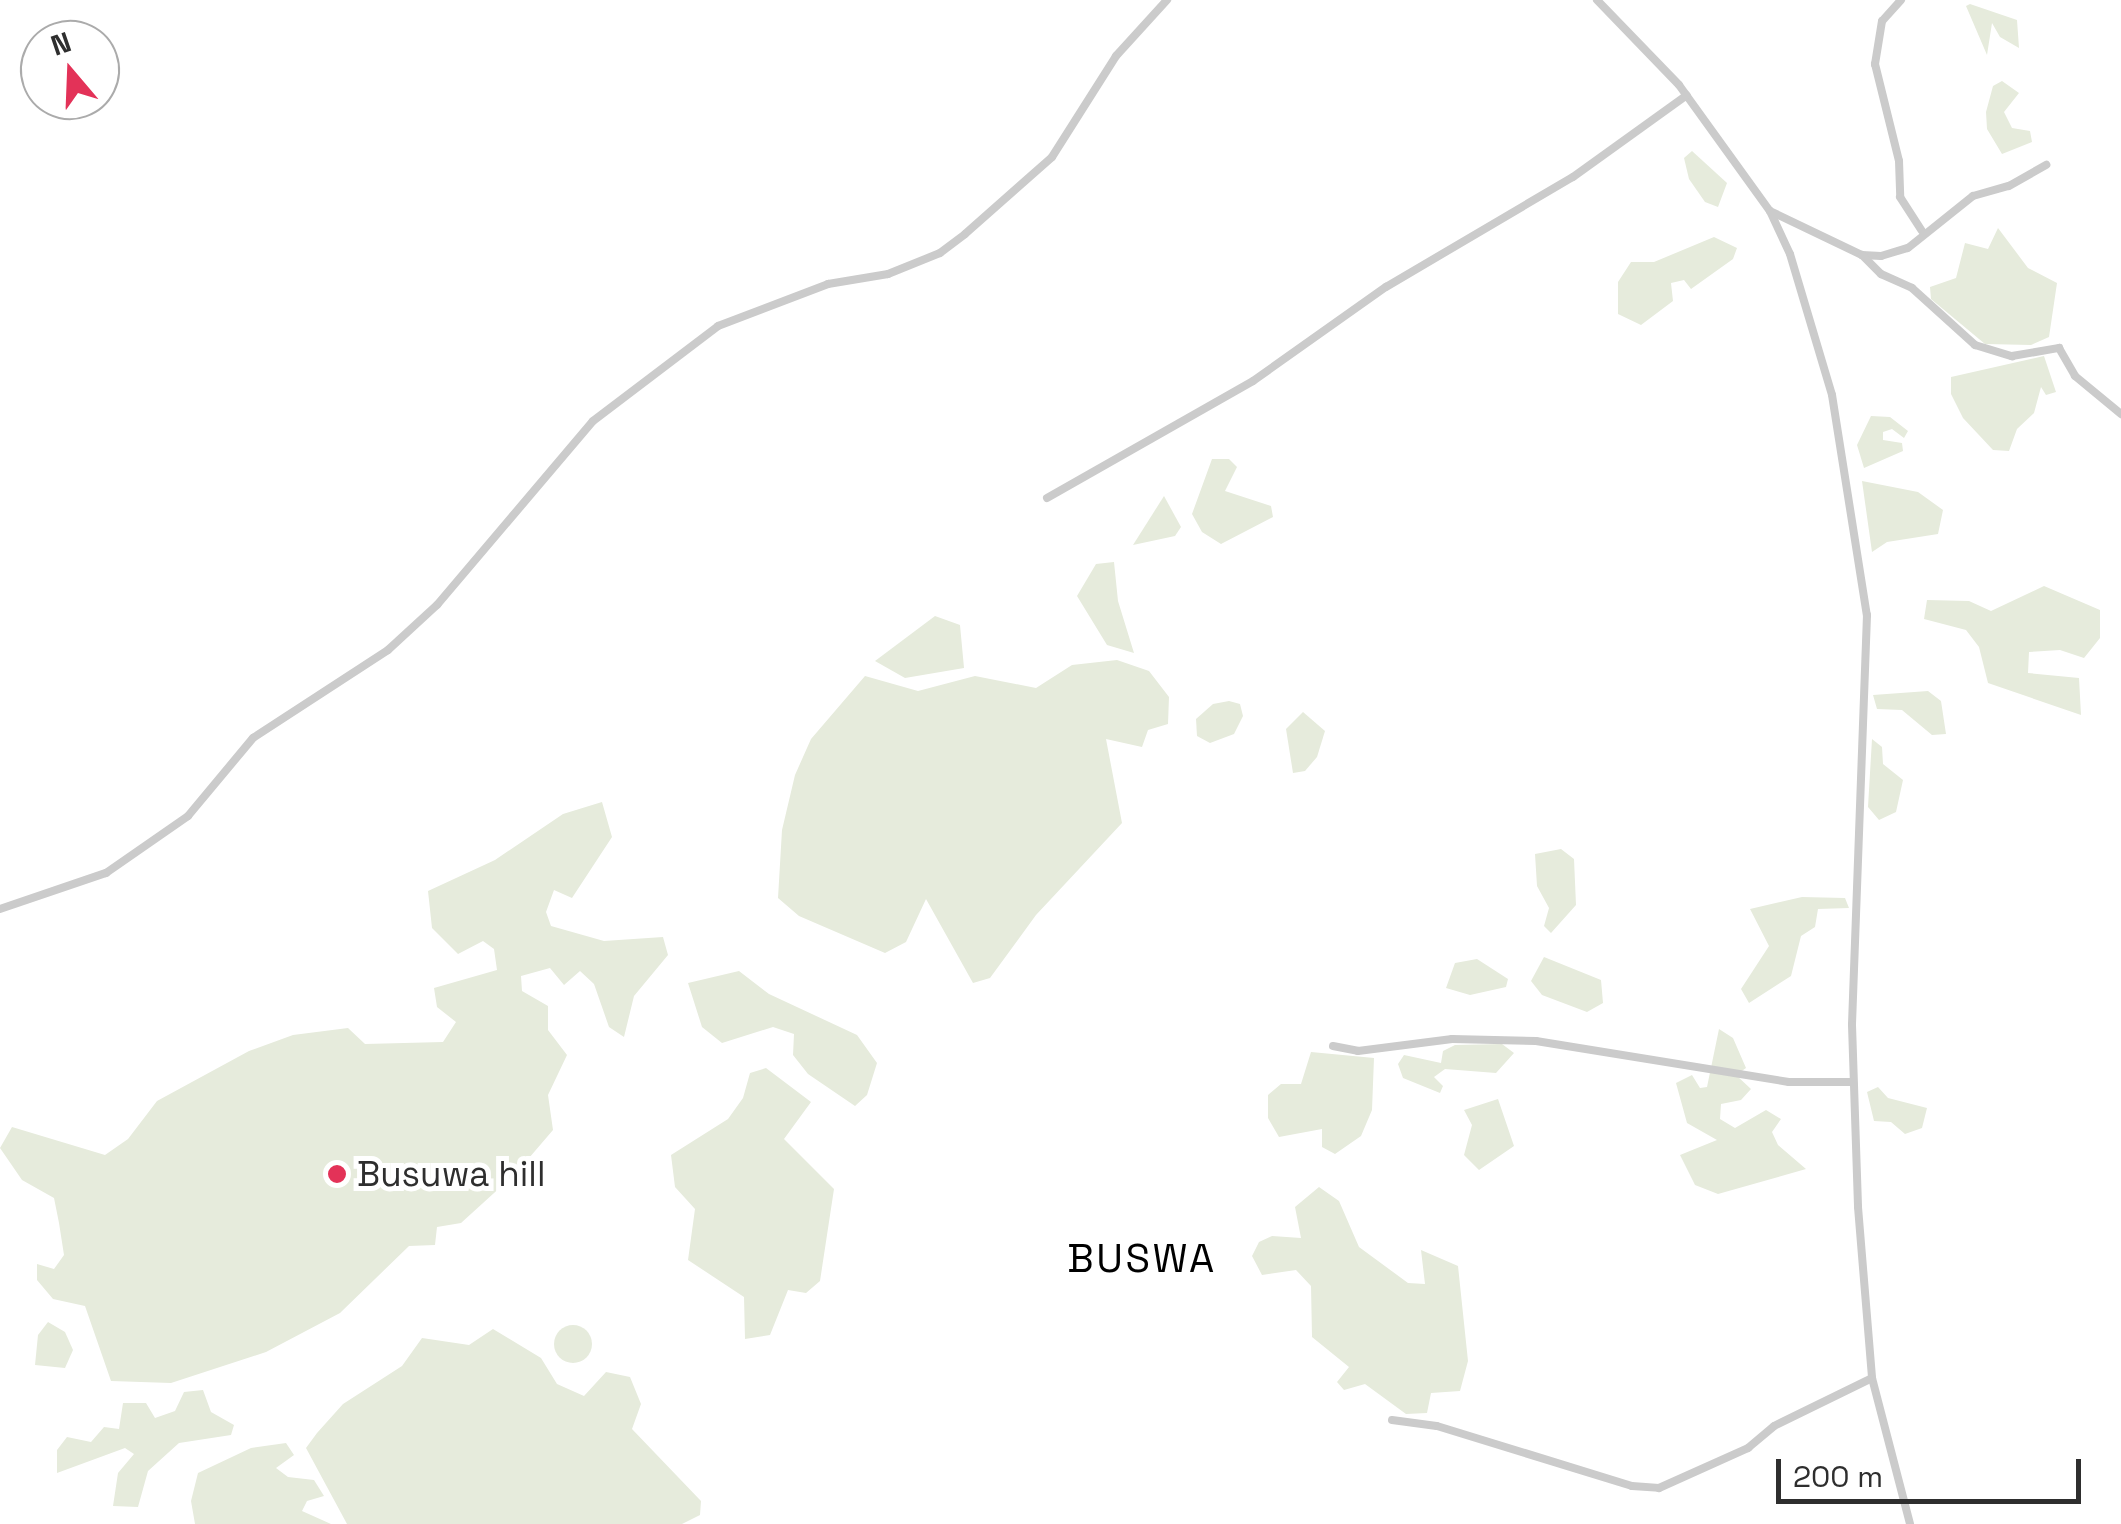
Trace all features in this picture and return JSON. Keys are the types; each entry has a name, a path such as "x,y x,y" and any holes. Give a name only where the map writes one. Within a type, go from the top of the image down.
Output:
{"street":[{"path":"0,910 106,873 188,816 253,738 388,650 437,605 593,420 718,326 828,284 888,274 940,254 1052,157 1116,56 1168,0"},
{"path":"1598,0 1687,95 1770,211 1790,254 1832,395 1867,614 1853,1082 1872,1378 1910,1524"},
{"path":"1901,0 1882,21 1875,64 1899,161 1900,197 1922,231"},
{"path":"1046,498 1254,381 1386,287 1574,177 1687,95"},
{"path":"1862,255 1908,248 1922,231 1973,196 1999,190 2046,164"},
{"path":"1770,211 1862,255 1975,345 2012,356 2059,348 2074,376 2121,414"},
{"path":"1333,1046 1358,1050 1452,1039 1536,1041 1789,1082 1853,1082"},
{"path":"1392,1420 1437,1426 1632,1486 1659,1488 1748,1448 1774,1426 1872,1378"}],"shaded area":[{"path":"1966,6 2017,20 2019,48 2000,37 1992,23 1987,55"},
{"path":"2002,81 2019,93 2004,112 2012,128 2030,131 2032,142 2002,154 1987,129 1986,112 1993,86"},
{"path":"1692,151 1727,183 1718,207 1705,202 1689,179 1684,158"},
{"path":"1998,228 2028,268 2057,283 2049,337 2031,345 1985,344 1931,299 1930,287 1956,278 1965,243 1988,249"},
{"path":"1714,237 1737,248 1733,259 1691,289 1684,280 1671,283 1673,301 1641,325 1618,314 1618,282 1631,262 1654,262"},
{"path":"2044,356 2056,392 2046,395 2041,387 2034,413 2017,429 2009,451 1993,450 1963,418 1951,394 1951,377"},
{"path":"1871,416 1890,417 1908,431 1904,438 1892,429 1883,432 1883,440 1902,443 1903,451 1864,468 1857,445"},
{"path":"1212,459 1229,459 1237,467 1225,491 1271,506 1273,517 1221,544 1202,532 1192,514"},
{"path":"1862,481 1918,492 1943,510 1938,534 1887,542 1872,552"},
{"path":"1164,496 1181,527 1175,536 1133,545"},
{"path":"1114,562 1118,601 1134,653 1107,645 1077,596 1096,564"},
{"path":"2044,586 2100,610 2100,638 2084,658 2060,650 2029,652 2028,673 2079,678 2081,715 1988,683 1979,647 1966,630 1924,619 1927,600 1969,601 1991,611"},
{"path":"935,616 960,625 964,668 905,678 875,661"},
{"path":"1117,660 1149,671 1169,697 1168,724 1148,730 1142,747 1106,739 1122,823 1036,915 990,978 973,983 926,899 906,942 885,953 799,916 778,898 782,830 795,775 811,739 865,676 918,691 975,676 1036,688 1072,665"},
{"path":"1928,691 1941,701 1946,734 1932,735 1902,710 1877,709 1873,695"},
{"path":"1213,704 1240,704 1243,716 1234,734 1210,743 1197,736 1196,719"},
{"path":"1303,712 1325,731 1317,757 1305,771 1293,773 1286,729"},
{"path":"1872,739 1882,747 1883,764 1903,780 1896,812 1879,820 1868,807"},
{"path":"602,802 612,837 572,898 554,890 546,912 551,926 604,941 663,937 668,955 634,996 624,1037 609,1027 594,984 580,971 564,985 550,968 521,976 522,991 548,1006 548,1030 567,1055 548,1095 553,1130 517,1172 461,1223 437,1227 435,1245 409,1246 340,1313 266,1352 171,1383 111,1381 85,1306 53,1299 37,1280 37,1264 54,1269 64,1255 59,1223 54,1198 22,1180 0,1148 12,1127 105,1155 128,1139 157,1101 249,1051 293,1035 348,1028 365,1044 443,1042 456,1022 437,1007 434,988 497,970 494,949 483,941 458,954 432,928 428,891 495,860 563,814"},
{"path":"1561,849 1574,859 1576,905 1551,933 1544,926 1549,908 1537,886 1535,854"},
{"path":"1802,897 1845,898 1849,908 1818,909 1815,927 1801,936 1791,976 1749,1003 1741,989 1769,946 1750,909"},
{"path":"1544,957 1601,980 1603,1003 1587,1012 1542,995 1531,981"},
{"path":"1477,959 1508,979 1506,987 1470,995 1446,988 1455,963"},
{"path":"739,971 769,994 857,1035 877,1063 867,1095 855,1106 808,1074 793,1055 794,1034 773,1027 722,1043 702,1027 688,983"},
{"path":"1719,1029 1733,1038 1746,1068 1736,1075 1751,1089 1741,1100 1721,1104 1720,1119 1735,1128 1766,1110 1781,1119 1772,1132 1778,1145 1806,1169 1718,1194 1695,1185 1680,1155 1717,1140 1687,1123 1676,1083 1692,1075 1700,1088 1707,1087"},
{"path":"1502,1044 1514,1053 1496,1073 1445,1069 1434,1077 1443,1086 1440,1093 1403,1078 1398,1064 1404,1055 1441,1063 1443,1051 1455,1045"},
{"path":"1311,1052 1374,1058 1372,1110 1361,1136 1335,1154 1322,1147 1322,1129 1279,1137 1268,1118 1268,1095 1281,1084 1301,1084"},
{"path":"766,1068 811,1102 784,1139 834,1189 820,1281 806,1293 788,1290 770,1335 745,1339 744,1297 688,1260 695,1209 675,1187 671,1155 728,1119 743,1098 750,1073"},
{"path":"1878,1087 1888,1098 1927,1108 1922,1128 1905,1134 1891,1122 1874,1121 1867,1092"},
{"path":"1498,1099 1514,1146 1479,1170 1464,1155 1472,1125 1464,1110"},
{"path":"1319,1187 1339,1201 1359,1247 1408,1283 1425,1284 1421,1250 1458,1266 1468,1361 1460,1391 1431,1393 1427,1413 1406,1414 1365,1384 1344,1390 1337,1382 1349,1367 1312,1337 1311,1286 1296,1270 1262,1275 1252,1256 1259,1242 1272,1236 1301,1238 1295,1207"},
{"path":"48,1322 65,1332 73,1350 65,1368 35,1365 38,1335"},
{"path":"573,1325 587,1330 592,1344 587,1358 573,1363 559,1358 554,1344 559,1330"},
{"path":"493,1329 541,1358 557,1384 584,1396 606,1372 630,1377 641,1404 632,1429 701,1501 700,1515 682,1524 347,1524 306,1448 317,1433 343,1404 402,1366 422,1338 469,1345"},
{"path":"203,1390 211,1412 234,1425 231,1435 179,1443 148,1471 138,1507 113,1506 118,1473 134,1454 125,1448 57,1473 57,1450 67,1437 91,1442 104,1427 119,1429 123,1403 146,1403 155,1418 175,1411 184,1392"},
{"path":"286,1443 294,1455 276,1468 288,1477 314,1480 324,1496 307,1501 302,1511 331,1524 195,1524 191,1501 198,1473 251,1448"}],"place":[{"name":"Busuwa hill","path":"337,1174"}],"district":[{"name":"BUSWA","path":"1142,1259"}]}
